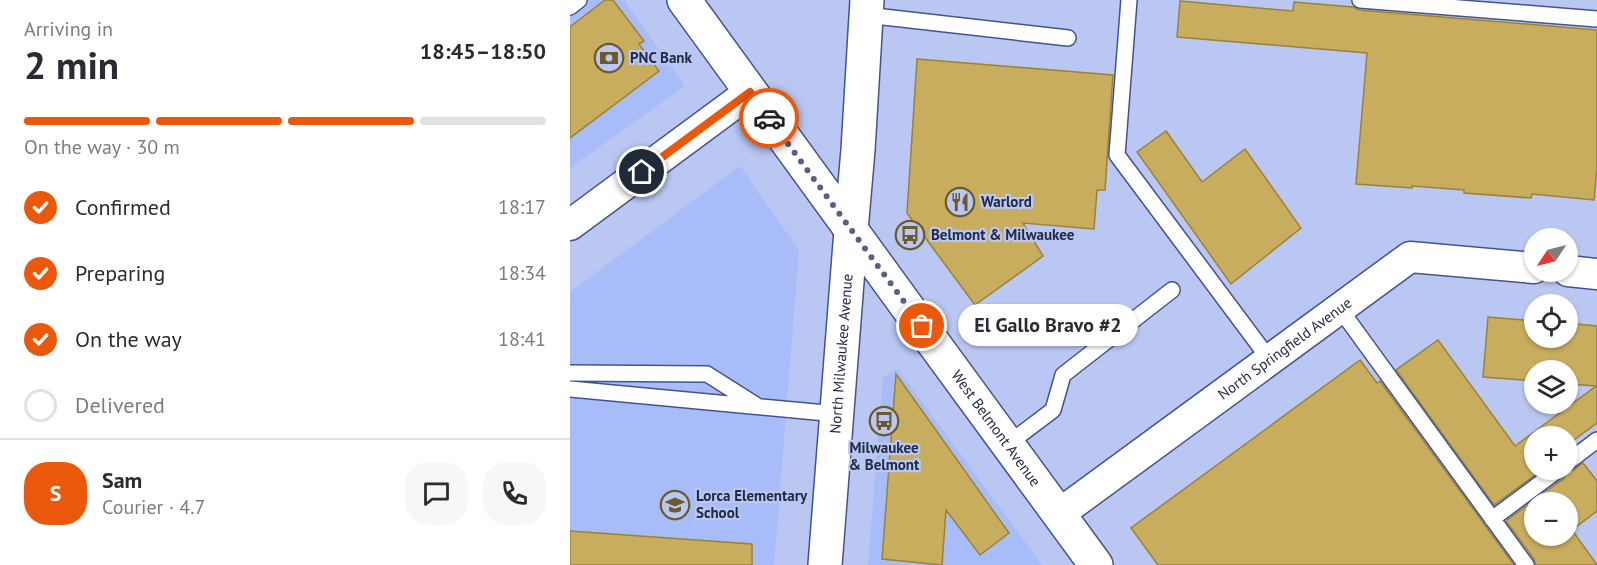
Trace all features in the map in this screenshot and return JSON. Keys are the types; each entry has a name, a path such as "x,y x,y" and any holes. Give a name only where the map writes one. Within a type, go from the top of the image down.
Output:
{"main road":[{"name":"West Belmont Avenue","path":"684,0 1096,565"},
{"name":"North Milwaukee Avenue","path":"825,565 858,150 866,8"}],"street":[{"path":"570,225 750,92"},
{"name":"North Springfield Avenue","path":"1059,514 1410,257 1524,267"},
{"path":"1578,272 1597,274"}],"lane":[{"path":"570,7 579,0"},
{"path":"1129,0 1117,155 1270,360"},
{"path":"1360,0 1597,19"},
{"path":"866,8 1068,38"},
{"path":"1008,444 1053,410 1063,375 1172,290"},
{"path":"1340,309 1526,565"},
{"path":"570,373 707,374 759,407"},
{"path":"570,389 837,414"},
{"path":"1578,454 1597,440"},
{"path":"1492,519 1545,480"}],"shaded area":[{"name":"PNC Bank","path":"570,0 624,0 685,86 570,168"},
{"path":"740,166 799,250 774,565 570,565 570,292"},
{"path":"898,369 1042,565 868,565 883,377"}],"building":[{"name":"PNC Bank","path":"605,0 613,0 644,41 639,44 659,71 570,138 570,27"},
{"path":"1180,1 1293,11 1294,2 1353,7 1359,10 1597,30 1597,167 1594,200 1532,194 1531,198 1464,193 1464,190 1356,184 1367,53 1177,37"},
{"path":"917,59 1113,75 1105,190 1097,190 1094,229 1023,223 1043,256 975,305 907,213"},
{"path":"1166,131 1202,182 1245,149 1301,228 1231,284 1137,152"},
{"path":"1488,317 1524,320 1524,348 1578,348 1578,324 1597,326 1597,423 1578,437 1578,426 1542,426 1558,414 1578,414 1578,399 1596,386 1578,385 1578,360 1524,360 1524,380 1483,377"},
{"path":"1438,340 1515,446 1524,439 1524,480 1528,480 1494,505 1396,370"},
{"path":"1360,360 1377,383 1380,381 1514,565 1158,565 1131,528"},
{"path":"896,374 1009,533 980,555 946,510 942,565 882,559"},
{"path":"1583,463 1597,481 1597,511 1578,525 1578,492 1545,492 1561,480 1578,480 1578,466"},
{"path":"1524,508 1524,545 1506,521"},
{"name":"Lorca Elementary School","path":"570,531 752,544 752,565 570,565"},
{"path":"1578,538 1597,565 1536,565 1524,546 1578,546"}],"way so far":[{"path":"769,118 922,326"}],"place":[{"name":"PNC Bank","path":"609,58"},
{"name":"Warlord","path":"960,202"},
{"name":"Belmont & Milwaukee","path":"910,235"},
{"name":"El Gallo Bravo #2","path":"922,326"},
{"name":"Milwaukee & Belmont","path":"884,421"},
{"name":"Lorca Elementary School","path":"675,505"}],"route":[{"path":"642,172 750,92 769,118"}]}
